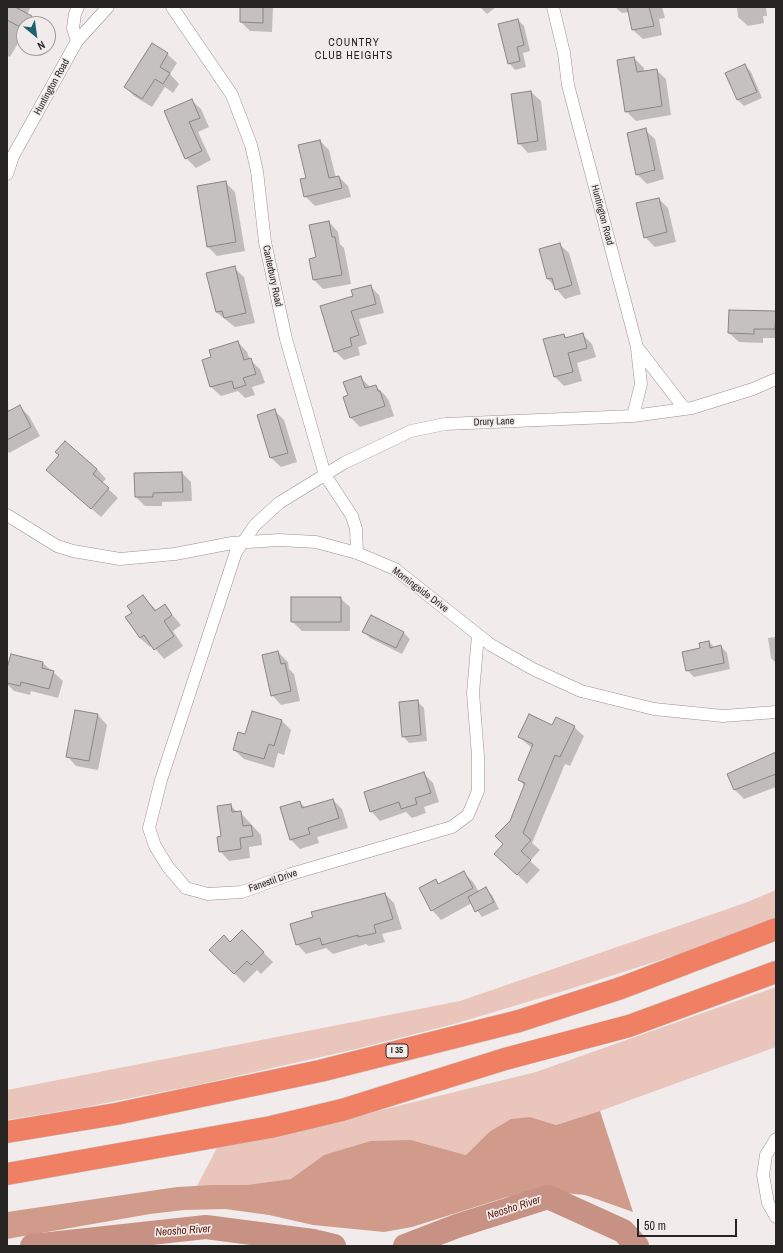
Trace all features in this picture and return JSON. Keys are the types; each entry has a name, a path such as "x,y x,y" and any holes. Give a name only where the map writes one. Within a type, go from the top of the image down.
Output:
{"highway":[{"name":"I 35","path":"7,1132 116,1114 320,1071 519,1021 621,988 776,929"},
{"path":"7,1174 242,1133 342,1110 505,1059 629,1026 776,972"}],"street":[{"path":"77,41 73,28 75,14 78,7"},
{"name":"Huntington Road","path":"7,174 13,156 77,41 108,7"},
{"name":"Canterbury Road","path":"172,7 232,95 251,144 257,171 265,242 286,339 325,475 352,516 358,539 357,553"},
{"name":"Huntington Road","path":"553,7 564,53 568,85 636,347 684,408"},
{"path":"633,416 641,384 636,347"},
{"name":"Drury Lane","path":"243,542 255,525 279,503 344,463 411,431 438,425 633,416 692,408 753,389 776,379"},
{"name":"Morningside Drive","path":"7,515 57,546 73,551 120,559 175,554 243,542 279,540 316,542 357,553 395,569 490,645 533,669 581,691 654,709 723,716 776,712"},
{"name":"Fanestil Drive","path":"243,542 236,552 170,750 149,828 155,846 168,866 186,888 208,894 242,892 290,874 452,827 468,815 478,791 478,756 473,693 478,635"},
{"path":"776,1139 766,1155 763,1175 768,1203 776,1217"}],"shaded area":[{"path":"776,890 776,919 704,946 454,1024 356,1049 197,1085 81,1108 7,1120 7,1090 460,1001 745,903"},
{"path":"776,987 776,1047 600,1111 556,1125 530,1117 489,1132 466,1155 411,1140 324,1155 292,1179 246,1185 197,1186 218,1146 292,1132 536,1072"},
{"path":"600,1111 633,1212 585,1195 543,1191 507,1197 412,1227 384,1232 313,1225 269,1215 225,1209 184,1210 150,1214 7,1239 7,1212 177,1187 246,1185 291,1179 324,1155 371,1141 411,1140 466,1155 489,1132 511,1119 530,1117 556,1125"}],"building":[{"path":"7,7 15,7 32,16 16,16 16,25 7,20"},
{"path":"240,7 263,7 263,23 240,22"},
{"path":"627,7 649,7 654,26 632,30"},
{"path":"518,19 524,45 517,47 520,61 508,64 498,24"},
{"path":"152,43 168,53 160,67 170,73 163,84 155,79 142,99 124,87"},
{"path":"634,57 637,72 657,69 662,106 625,112 617,60"},
{"path":"745,64 757,92 737,100 725,73"},
{"path":"531,91 538,141 518,144 511,94"},
{"path":"192,99 200,118 189,122 202,151 185,159 164,111"},
{"path":"646,128 655,170 636,175 627,133"},
{"path":"320,140 329,178 339,176 342,188 304,197 300,179 306,178 298,145"},
{"path":"226,181 236,242 207,247 197,186"},
{"path":"659,198 667,232 644,238 636,203"},
{"path":"329,221 332,237 335,237 342,275 313,280 309,259 316,257 309,225"},
{"path":"560,243 572,285 555,290 552,278 547,279 539,249"},
{"path":"235,266 246,313 224,318 222,311 216,312 206,273"},
{"path":"371,285 376,304 351,311 359,335 350,338 352,346 334,352 320,306 353,296 351,290"},
{"path":"729,310 776,311 775,329 754,329 754,334 728,333"},
{"path":"583,333 587,348 568,353 573,372 554,377 543,339 564,334 565,338"},
{"path":"238,341 244,360 251,358 256,374 243,378 246,385 234,389 232,381 210,387 202,360 211,357 209,350"},
{"path":"361,376 365,388 376,385 378,391 380,391 385,406 350,418 343,397 348,395 343,382"},
{"path":"20,405 31,427 7,440 7,412"},
{"path":"275,409 288,453 270,458 257,415"},
{"path":"65,441 97,469 93,474 109,488 91,509 46,470 59,455 55,452"},
{"path":"182,472 183,492 153,493 153,497 135,497 134,473"},
{"path":"143,595 155,611 165,604 172,615 164,621 174,636 154,650 144,635 140,638 125,617 132,613 127,606"},
{"path":"291,597 341,597 341,622 291,622"},
{"path":"371,615 404,632 396,648 362,632"},
{"path":"709,641 710,648 721,645 724,663 686,671 682,652 700,648 699,643"},
{"path":"278,651 281,664 285,663 291,691 271,696 262,655"},
{"path":"11,654 43,662 42,668 54,671 49,689 21,682 20,686 7,683 7,668"},
{"path":"418,700 421,735 402,737 399,702"},
{"path":"75,710 98,714 89,761 66,757"},
{"path":"252,711 282,720 274,746 269,744 264,759 233,750 238,732 245,734"},
{"path":"529,714 552,725 556,717 575,726 560,757 555,755 523,833 531,840 521,851 531,860 517,875 494,854 503,844 495,836 510,821 525,783 518,780 533,744 518,737"},
{"path":"776,752 776,774 734,790 727,774"},
{"path":"424,772 431,793 415,798 417,804 401,809 399,802 370,812 364,792"},
{"path":"333,799 339,818 308,828 310,834 290,840 280,807 300,801 302,808"},
{"path":"231,804 232,812 241,811 243,826 251,825 253,836 240,838 241,849 219,852 217,837 221,836 217,806"},
{"path":"464,871 473,888 431,911 419,888 436,879 438,884"},
{"path":"486,887 494,902 475,912 468,897"},
{"path":"385,893 393,919 374,925 376,933 358,937 358,935 322,945 320,938 296,945 290,924 313,917 311,912"},
{"path":"242,930 264,952 251,965 247,961 234,974 209,950 224,935 230,942"}],"waterway":[{"name":"Neosho River","path":"405,1246 457,1226 548,1197 623,1231 637,1246"},
{"name":"Neosho River","path":"32,1246 206,1227 313,1241 334,1246"}],"district":[{"name":"COUNTRY CLUB HEIGHTS","path":"354,49"}]}
